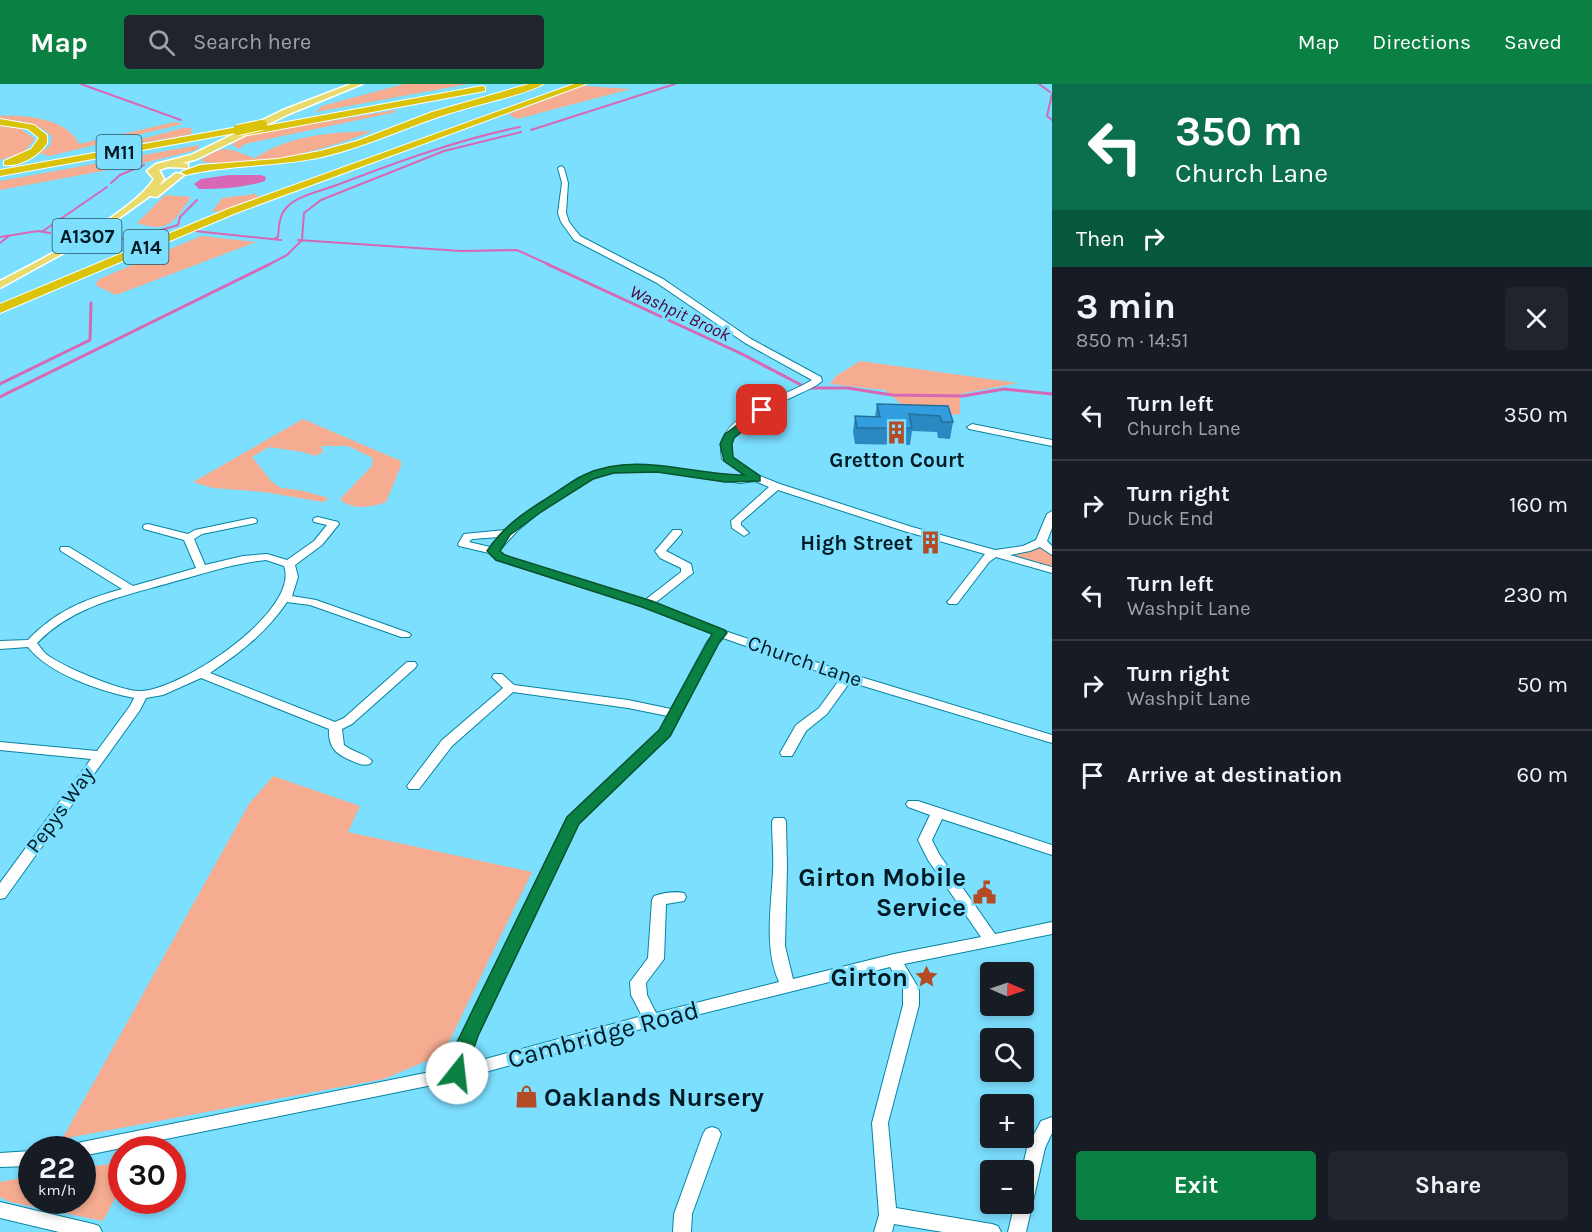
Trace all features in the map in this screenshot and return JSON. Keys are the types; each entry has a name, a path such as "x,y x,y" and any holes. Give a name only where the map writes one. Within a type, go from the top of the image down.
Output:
{"highway":[{"name":"M11","path":"0,175 225,136 262,125 489,84"},
{"name":"M11","path":"0,175 510,84"},
{"path":"183,171 278,162 321,154 360,143 464,105 539,84"},
{"name":"A14","path":"0,309 232,211 582,84"},
{"path":"0,122 31,127 44,137 42,145 37,150 0,165"}],"main road":[{"name":"A1307","path":"169,164 194,157 267,120 358,84"},
{"name":"A1307","path":"0,291 104,233 183,171 194,157"},
{"path":"169,164 183,171 155,174 152,171 154,168 169,164"},
{"name":"A1307","path":"0,285 45,262 116,217 158,184 159,179 155,174"}],"street":[{"path":"561,168 565,183 562,213 565,222 577,238 660,281 748,341 812,374 817,381 751,417 729,436 726,444 728,459 756,478 776,486 993,554 1052,570"},
{"path":"972,427 1052,443"},
{"path":"494,551 506,533 589,477 613,470 657,468 720,478 756,478"},
{"path":"744,533 736,526 736,521 776,486"},
{"path":"954,602 985,560 993,554 1026,549 1041,542 1052,514"},
{"path":"289,564 318,543 334,524 318,520"},
{"path":"148,526 189,538 199,532 252,521"},
{"path":"647,604 687,573 687,566 664,556 660,550 677,532"},
{"name":"Church Lane","path":"506,533 475,533 468,536 463,544 494,551 500,558 647,604 721,633 847,677 1052,740"},
{"path":"189,538 189,543 202,570"},
{"path":"1041,542 1052,552"},
{"path":"65,549 130,589"},
{"path":"0,645 31,643 44,627 72,611 130,589 202,570 256,558 278,559 289,564 293,575 275,613 252,637 231,654 200,673 167,688 141,695 122,692 65,669 42,656 31,643"},
{"path":"284,598 312,602 405,635"},
{"path":"457,1073 460,1055 572,821 664,733 713,642 721,633"},
{"path":"200,673 336,727 348,721 411,665"},
{"path":"498,677 510,688 628,704 676,714"},
{"path":"787,753 801,728 823,711 847,677"},
{"path":"414,786 447,743 510,688"},
{"name":"Pepys Way","path":"0,894 136,708 141,695"},
{"path":"336,727 334,740 339,749 364,762"},
{"path":"0,746 100,756"},
{"path":"913,804 1052,850"},
{"path":"938,813 925,840 933,856 991,939"},
{"path":"779,821 780,872 777,932 784,978 788,986"},
{"path":"652,1020 639,994 638,982 656,958 659,900 679,897"},
{"name":"Cambridge Road","path":"96,1146 457,1073 652,1020 894,960 1052,928"},
{"path":"894,960 910,989 911,1005 880,1122 885,1223 992,1232"},
{"path":"1017,1232 1036,1148 1047,1126 1052,1124"},
{"path":"682,1232 683,1214 712,1134"},
{"path":"0,1160 18,1159"},
{"path":"0,1210 93,1232"}],"shaded area":[{"path":"404,84 468,84 316,112 322,106"},
{"path":"583,86 631,89 517,119 508,114"},
{"path":"395,110 396,112 245,144 239,149 232,145 241,136"},
{"path":"0,116 21,116 55,123 73,135 79,144 175,122 183,124 49,156 39,153 50,146 52,137 47,132 28,123 0,119"},
{"path":"0,126 21,129 35,139 24,152 0,160"},
{"path":"183,128 191,128 192,133 97,151"},
{"path":"373,131 311,151 267,160 202,162 202,159 223,150 255,158 282,144 312,136"},
{"path":"199,145 197,150 135,165 0,190 0,181"},
{"path":"229,175 266,177 265,181 232,188 199,189 194,184 201,179"},
{"path":"256,194 259,197 212,212 222,198"},
{"path":"165,195 191,197 175,219 164,226 137,223"},
{"path":"201,236 256,242 116,295 95,285 99,279"},
{"path":"860,361 1018,383 960,394 960,414 909,411 885,390 830,384 836,376"},
{"path":"303,419 401,461 386,502 356,507 340,499 372,466 373,458 348,446 321,446 323,452 315,456 269,447 252,457 271,481 281,488 329,498 323,502 264,492 213,488 193,482"},
{"path":"1043,546 1052,555 1052,567 1014,555"},
{"path":"273,776 360,806 348,832 532,872 443,1054 384,1079 78,1136 64,1136 249,804"},
{"path":"108,1164 108,1212 103,1221 69,1214 96,1214 96,1166"},
{"path":"18,1179 18,1204 0,1197 0,1182"}],"building":[{"path":"877,404 948,406 953,422 942,422 940,416 909,414 912,428 857,428 855,416 880,417"}],"waterway":[{"path":"81,84 181,120"},
{"path":"531,130 675,84"},
{"path":"1039,84 1050,92"},
{"path":"1052,94 1047,116 1052,120"},
{"path":"274,239 278,237 284,210 304,196 427,152 520,127"},
{"path":"302,240 304,213 321,200 444,151 521,132"},
{"path":"111,183 120,175 144,165"},
{"path":"43,231 107,187"},
{"name":"Washpit Brook","path":"109,243 178,225 180,217 197,200"},
{"name":"Washpit Brook","path":"0,237 38,231 50,233"},
{"name":"Washpit Brook","path":"195,231 281,240"},
{"name":"Washpit Brook","path":"58,234 65,234"},
{"name":"Washpit Brook","path":"0,243 9,236"},
{"path":"268,265 287,255 302,240"},
{"name":"Washpit Brook","path":"302,240 461,251 517,250 550,265"},
{"name":"Washpit Brook","path":"547,264 742,354 807,388 848,388 892,395 963,396 1004,389 1052,394"},
{"path":"0,397 268,265"},
{"path":"0,384 90,340 91,303"}],"place":[{"name":"Gretton Court","path":"897,432"},
{"name":"High Street","path":"931,543"},
{"name":"Girton Mobile Service","path":"984,892"},
{"name":"Girton","path":"926,977"},
{"name":"Oaklands Nursery","path":"526,1097"}],"route":[{"path":"457,1073 460,1055 572,821 664,733 713,642 721,633 647,604 500,558 494,551 506,533 537,510 589,477 613,470 640,467 740,480 756,478 741,470 728,459 726,444 729,436 762,410"}]}
